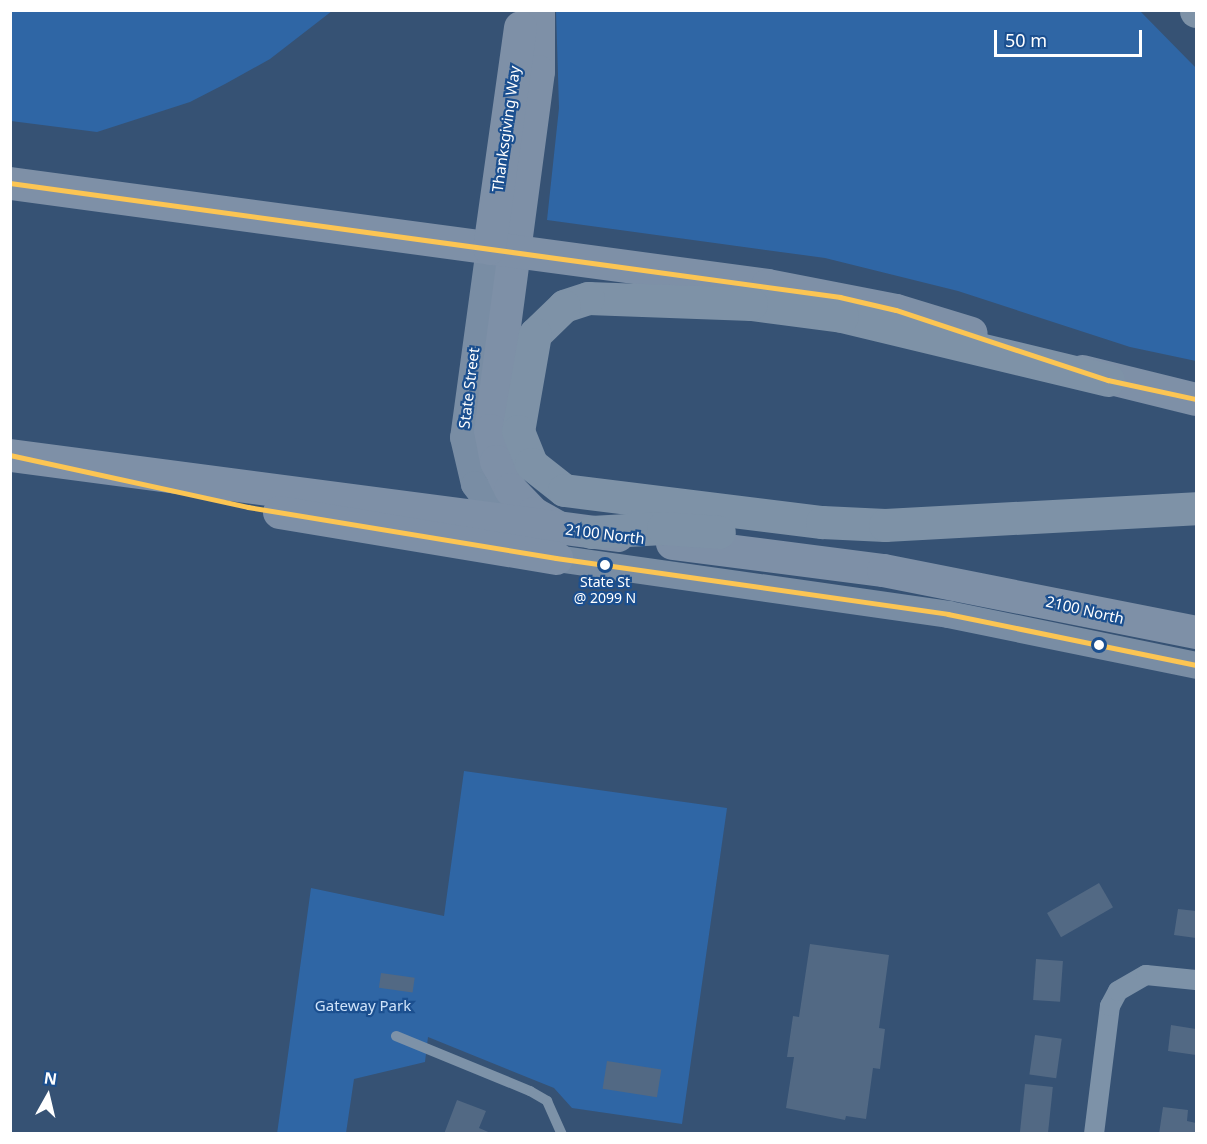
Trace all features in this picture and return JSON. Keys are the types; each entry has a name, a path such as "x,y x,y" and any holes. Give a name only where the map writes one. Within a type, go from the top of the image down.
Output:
{"highway":[{"name":"Thanksgiving Way","path":"501,250 523,10"},
{"path":"538,10 538,71 501,250 491,415 492,446 502,475 521,502 570,539"},
{"path":"10,183 840,297 927,319 1108,380"},
{"path":"1197,399 1108,380 889,326 751,304 588,298 564,306 535,334 518,431 531,464 551,483 577,494 822,522 885,525 1197,508"},
{"path":"14,455 198,498 570,539 663,528 773,536 844,534 885,525"},
{"name":"2100 North","path":"14,455 498,520 570,539 884,570 1197,632"}],"main road":[{"name":"State Street","path":"498,520 474,484 463,437 501,250"},
{"path":"570,539 1197,664"}],"street":[{"path":"1094,1134 1110,1006 1130,980 1146,975 1197,980"}],"lane":[{"path":"396,1036 539,1096 555,1111 562,1134"}],"green space":[{"path":"11,10 332,11 270,59 225,84 190,102 97,132 11,121"},
{"path":"556,11 1140,11 1196,68 1196,361 1130,347 958,291 825,258 547,220 559,108"},
{"name":"Gateway Park","path":"464,771 727,808 682,1124 572,1108 554,1088 428,1037 425,1062 354,1079 346,1133 277,1134 311,888 444,916"}],"building":[{"path":"1099,883 1113,907 1061,937 1047,913"},
{"path":"1178,909 1196,911 1196,938 1174,935"},
{"path":"810,944 889,955 879,1028 885,1029 880,1069 873,1068 866,1119 846,1116 845,1120 786,1108 794,1057 787,1057 793,1016 799,1017"},
{"path":"1036,959 1063,961 1060,1002 1033,1000"},
{"path":"381,973 415,978 413,993 379,988"},
{"path":"1171,1025 1196,1029 1196,1055 1168,1051"},
{"path":"1035,1035 1062,1039 1056,1078 1029,1075"},
{"path":"607,1061 661,1070 657,1097 603,1089"},
{"path":"1025,1084 1053,1087 1048,1134 1020,1134"},
{"path":"457,1100 486,1111 479,1128 493,1134 444,1134"},
{"path":"1163,1107 1188,1110 1187,1121 1196,1123 1196,1134 1159,1134"}],"transit line":[{"path":"10,183 840,297 896,310 1108,380 1196,399"},
{"path":"10,455 248,507 556,558 948,614 1196,665"}],"place":[{"name":"State St @ 2099 N","path":"605,565"}]}
